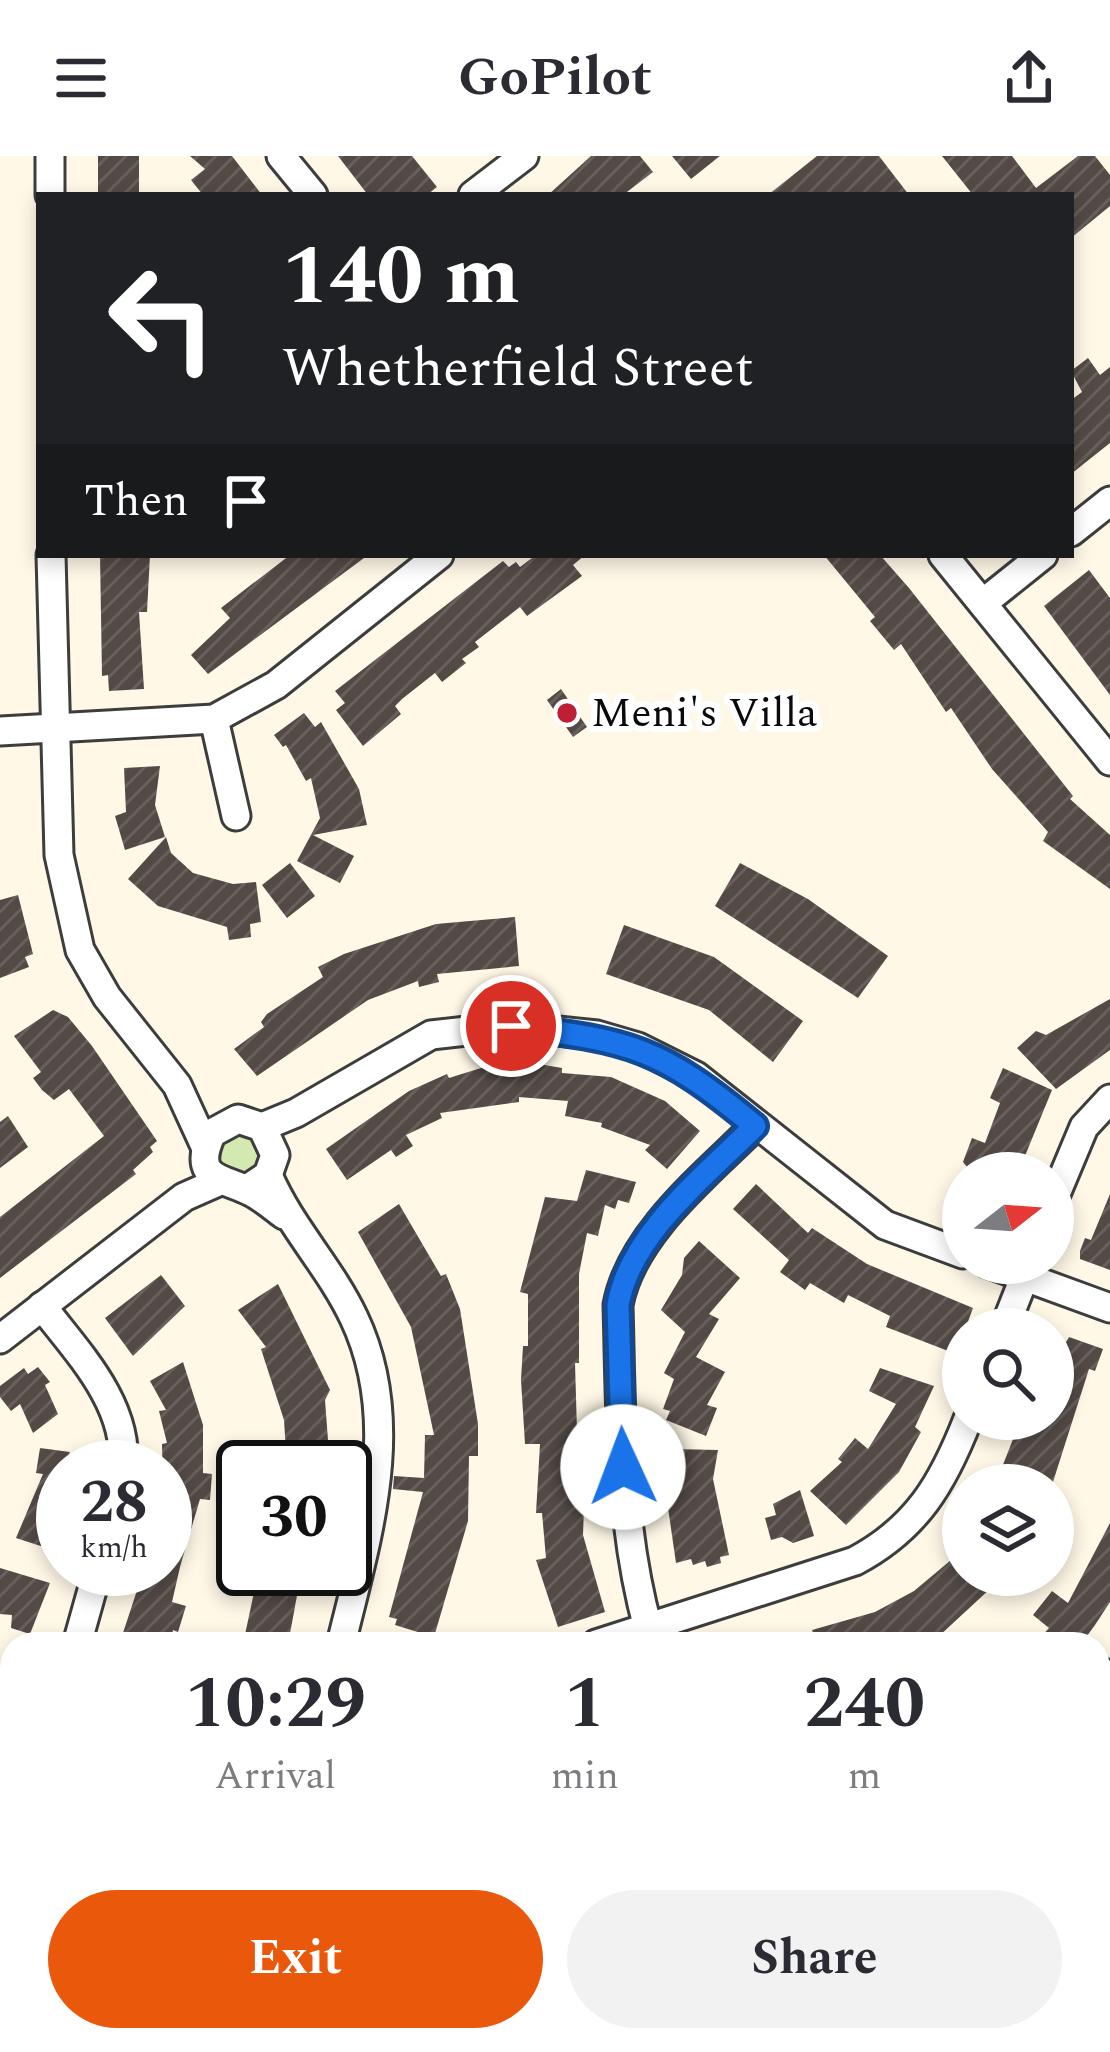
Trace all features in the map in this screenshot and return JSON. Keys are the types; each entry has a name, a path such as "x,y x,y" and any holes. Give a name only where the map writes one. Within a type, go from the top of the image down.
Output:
{"street":[{"path":"50,156 50,192"},
{"path":"281,156 311,192"},
{"path":"477,192 524,156"},
{"path":"1074,530 1110,501"},
{"path":"51,558 58,855 80,950 107,997 177,1084 210,1162"},
{"path":"0,731 214,719 275,686 435,558"},
{"path":"946,558 1110,761"},
{"path":"983,603 1039,558"},
{"path":"214,719 236,816"},
{"path":"0,1339 184,1197 210,1162 212,1132 296,1113 430,1035 511,1026 597,1035 638,1047 696,1076 885,1226 942,1246"},
{"path":"177,1084 250,1123 263,1173 286,1216 356,1319 379,1405 382,1456 345,1632"},
{"path":"1073,1152 1084,1126 1110,1099"},
{"path":"263,1173 296,1113"},
{"path":"648,1628 629,1559 625,1508 618,1305 622,1280 642,1247 755,1126"},
{"path":"210,1162 263,1173"},
{"path":"1058,1284 1110,1308"},
{"path":"42,1306 103,1387 120,1440"},
{"path":"635,1632 855,1562 885,1545 937,1492 959,1440"},
{"path":"80,1632 90,1596"}],"green space":[{"path":"240,1132 255,1138 261,1153 255,1168 240,1174 225,1168 219,1153 225,1138"}],"building":[{"path":"98,156 139,156 139,192 98,192"},
{"path":"190,156 232,156 260,192 201,192 191,180 205,169"},
{"path":"338,156 412,156 437,187 431,192 366,192"},
{"path":"591,156 640,156 653,172 627,192 551,192"},
{"path":"672,156 720,156 691,179"},
{"path":"817,156 879,156 907,192 772,192"},
{"path":"942,156 1012,156 1036,188 1078,156 1095,156 1110,175 1110,206 1074,236 1074,192 971,192"},
{"path":"1088,358 1100,375 1110,367 1110,443 1074,472 1074,398 1082,392 1074,369"},
{"path":"100,558 150,558 147,612 139,612 144,689 109,691 108,675 102,676"},
{"path":"286,558 364,558 208,674 191,655 230,618 221,608"},
{"path":"532,558 581,558 573,565 582,576 527,616 520,607 475,642 479,647 462,659 466,663 442,682 435,673 402,699 395,706 401,714 363,746 336,710 345,703 335,691 503,561 509,567 516,562 520,567"},
{"path":"826,558 883,558 909,588 1073,796 1070,799 1110,835 1110,889 1043,841 1048,832 992,769 951,708 946,712 901,644 894,650 870,621 875,617"},
{"path":"1089,570 1110,598 1110,695 1044,606"},
{"name":"Meni's Villa","path":"561,689 587,727 573,737 547,700"},
{"path":"304,713 315,727 321,722 359,789 367,825 313,835 354,856 340,883 297,861 320,818 311,778 306,781 286,745 274,735"},
{"path":"160,766 155,805 165,837 125,850 115,816 126,812 124,768"},
{"path":"166,837 171,853 193,873 233,884 256,882 261,922 250,924 251,937 229,940 227,927 158,906 128,879"},
{"path":"290,863 315,896 287,918 262,885"},
{"path":"740,863 808,899 888,956 858,998 715,906"},
{"path":"18,895 33,954 25,957 29,967 0,978 0,900"},
{"path":"515,917 519,966 437,974 439,982 419,987 418,981 368,1000 257,1076 234,1049 264,1027 261,1022 267,1014 323,977 318,967 344,954 436,924"},
{"path":"624,925 714,957 803,1021 773,1062 709,1010 606,974"},
{"path":"1110,999 1110,1050 1056,1089 1017,1048 1036,1031 1046,1035"},
{"path":"53,1010 68,1017 92,1046 157,1141 150,1147 153,1152 133,1170 136,1174 0,1278 0,1217 104,1136 69,1089 54,1100 42,1090 33,1078 41,1072 14,1036"},
{"path":"527,1062 562,1068 562,1073 611,1077 665,1101 700,1131 667,1169 645,1150 650,1145 601,1127 602,1123 565,1116 568,1101 519,1097 519,1102 440,1113 442,1118 406,1135 413,1146 396,1157 391,1150 347,1180 326,1149 409,1091 447,1074 449,1078 481,1068 527,1067"},
{"path":"1003,1068 1052,1090 1027,1152 967,1152 972,1138 985,1143 1000,1103 990,1098"},
{"path":"8,1116 28,1147 0,1168 0,1122"},
{"path":"586,1170 636,1182 629,1203 618,1200 615,1209 605,1205 598,1236 587,1233 579,1274 579,1363 575,1363 578,1465 585,1480 583,1535 605,1612 558,1627 536,1560 546,1558 542,1513 536,1513 540,1444 525,1444 521,1380 523,1346 528,1346 528,1294 520,1292 545,1197 577,1201"},
{"path":"756,1184 808,1233 812,1228 867,1264 973,1308 942,1308 942,1349 886,1327 890,1316 848,1295 844,1303 810,1283 805,1290 780,1272 789,1260 733,1209"},
{"path":"1110,1194 1110,1270 1080,1259 1080,1251 1085,1238 1091,1240"},
{"path":"399,1204 441,1276 446,1274 460,1309 478,1424 478,1456 469,1456 468,1521 435,1632 395,1625 397,1619 389,1617 423,1492 393,1489 394,1476 424,1478 425,1435 434,1435 411,1327 358,1232"},
{"path":"699,1241 740,1278 709,1314 719,1319 696,1357 725,1372 707,1405 717,1408 706,1436 666,1420 670,1411 663,1409 674,1379 664,1373 685,1332 661,1310 682,1275 684,1258"},
{"path":"161,1275 185,1306 133,1356 105,1318"},
{"path":"278,1284 330,1390 325,1400 328,1440 285,1440 284,1420 261,1349 266,1347 238,1310"},
{"path":"1074,1339 1103,1349 1095,1371 1089,1369 1074,1416"},
{"path":"183,1362 203,1425 203,1473 212,1474 210,1500 200,1499 192,1526 192,1440 166,1440 159,1411 166,1410 150,1381"},
{"path":"38,1367 50,1382 45,1385 58,1414 33,1433 20,1404 11,1411 0,1397 0,1386 24,1368 28,1374"},
{"path":"880,1368 934,1386 915,1427 921,1432 899,1472 846,1525 810,1491 842,1462 838,1459 855,1438 868,1449 896,1404 869,1391"},
{"path":"1013,1440 1066,1440 1059,1464 1003,1464"},
{"path":"718,1450 713,1479 729,1555 720,1557 721,1563 707,1567 705,1561 693,1565 691,1559 676,1563 665,1487 666,1452"},
{"path":"800,1490 814,1536 793,1543 782,1537 771,1540 765,1518 776,1515 773,1504"},
{"path":"36,1491 36,1544 16,1538"},
{"path":"1110,1523 1110,1602 1089,1632 1045,1632 1049,1628 1033,1615 1048,1596 1068,1603 1074,1596"},
{"path":"0,1568 36,1579 36,1596 45,1596 31,1632 11,1628 12,1615 0,1614"},
{"path":"942,1568 942,1596 982,1596 943,1632 812,1630 875,1612 914,1591"},
{"path":"135,1596 173,1596 172,1602 186,1606 178,1632 123,1632"},
{"path":"253,1596 297,1596 290,1632 246,1632"}],"place":[{"name":"Meni's Villa","path":"567,713"}],"route":[{"path":"511,1026 597,1035 638,1047 696,1076 755,1126 642,1247 622,1280 618,1305 623,1467"}]}
